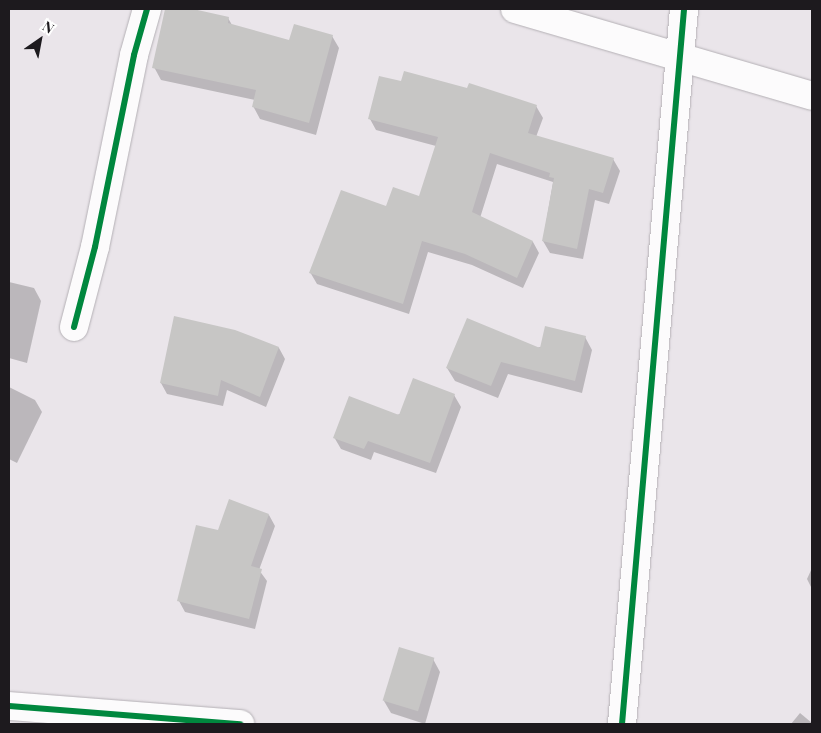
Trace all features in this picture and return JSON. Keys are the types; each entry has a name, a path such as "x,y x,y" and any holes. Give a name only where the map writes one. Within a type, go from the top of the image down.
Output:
{"street":[{"path":"74,327 95,247 134,55 147,9"},
{"path":"515,9 680,59 812,96"},
{"path":"622,724 684,9"},
{"path":"9,706 240,724"}],"building":[{"path":"165,9 193,9 229,17 228,23 289,40 294,24 333,35 309,123 252,107 256,90 152,68"},
{"path":"404,71 467,88 469,83 537,105 528,133 614,158 603,193 589,189 577,249 542,241 554,178 549,177 550,173 490,153 472,212 533,241 517,278 465,254 422,241 403,304 309,273 341,190 386,206 393,187 419,196 438,137 368,119 379,76 401,81"},
{"path":"174,316 235,330 279,347 260,397 221,380 218,396 160,383"},
{"path":"467,318 540,348 545,326 586,336 575,381 501,362 491,386 446,368"},
{"path":"413,378 455,394 430,463 368,441 364,449 333,438 349,396 399,415"},
{"path":"229,499 269,514 251,566 262,569 249,619 177,601 196,525 218,530"},
{"path":"399,647 434,658 418,711 383,701"}],"cycle path":[{"path":"74,327 95,247 134,55 147,9"},
{"path":"622,724 684,9"},
{"path":"9,706 240,724"}]}
